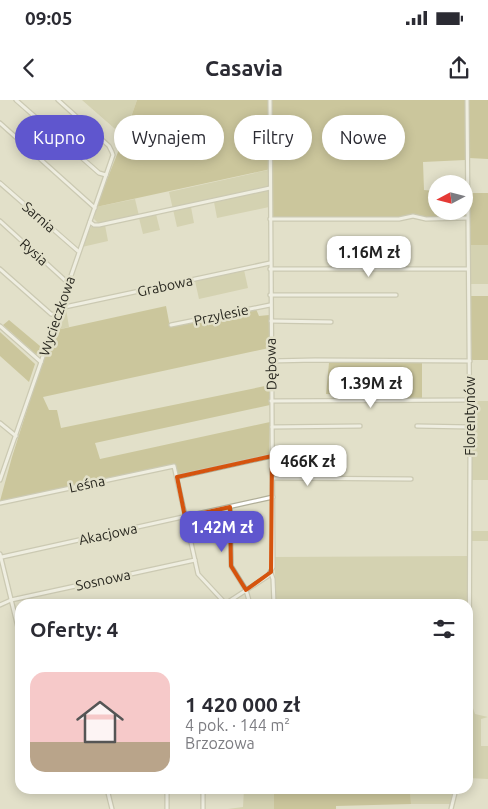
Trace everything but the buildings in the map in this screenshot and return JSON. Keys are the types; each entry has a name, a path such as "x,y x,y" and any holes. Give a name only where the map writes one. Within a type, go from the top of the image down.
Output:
{"street":[{"path":"16,100 100,173 106,175"},
{"name":"Wycieczkowa","path":"0,480 60,308 67,282 95,208 112,152 109,146 58,100"},
{"name":"Dębowa","path":"270,100 270,305 273,478 273,558 271,572 274,599"},
{"name":"Florentynów","path":"467,100 467,175"},
{"path":"0,123 95,208"},
{"name":"Sarnia","path":"0,183 78,252"},
{"path":"90,222 94,225 99,225 270,188"},
{"path":"270,219 399,219 413,216 428,219"},
{"name":"Florentynów","path":"467,220 470,361 469,599"},
{"name":"Rysia","path":"0,221 67,282"},
{"name":"Grabowa","path":"60,308 270,263"},
{"path":"0,269 50,314 56,315"},
{"path":"270,269 468,269"},
{"path":"270,295 396,295"},
{"name":"Przylesie","path":"170,326 270,305"},
{"path":"271,321 331,322"},
{"path":"0,326 41,362"},
{"path":"271,361 470,361"},
{"path":"271,401 470,400"},
{"path":"0,423 16,436"},
{"path":"272,427 360,426"},
{"path":"417,426 470,427"},
{"path":"220,599 198,574 177,477 272,456"},
{"name":"Leśna","path":"0,503 174,466 177,477"},
{"path":"273,478 411,479"},
{"name":"Akacjowa","path":"1,555 273,497"},
{"path":"230,507 231,566 246,590 249,599"},
{"path":"1,555 15,616"},
{"name":"Sosnowa","path":"16,599 195,560"},
{"path":"232,599 271,572"},
{"name":"Sosnowa","path":"0,605 15,599"},
{"path":"108,794 112,809"},
{"path":"167,794 167,809"},
{"path":"203,794 203,809"},
{"path":"451,809 455,794"}],"highlighted area":[{"path":"272,456 271,572 246,590 231,566 230,507 185,517 177,477"}],"shaded area":[{"path":"82,100 137,100 132,115 114,115 114,128 104,119 104,115 99,115"},
{"path":"137,100 488,100 488,159 469,158 465,160 423,162 424,190 428,190 428,218 413,215 398,218 272,218 271,169 96,207 115,160 224,160 224,115 132,115"},
{"path":"268,170 269,207 217,218 214,202 191,207 194,223 177,227 169,192"},
{"path":"473,193 488,193 488,245 469,245 469,220 473,220"},
{"path":"135,199 139,216 101,223 94,219 96,207"},
{"path":"156,214 160,230 143,234 139,218"},
{"path":"105,225 108,241 82,247 91,227"},
{"path":"469,245 488,245 488,284 469,284"},
{"path":"244,270 248,288 199,299 195,281"},
{"path":"469,296 488,296 488,360 472,360"},
{"path":"166,306 170,327 256,309 259,316 269,315 269,348 43,397 49,410 57,410 61,428 270,385 270,405 95,443 100,459 270,422 269,455 177,476 174,465 0,501 52,331"},
{"path":"66,309 69,327 52,331 59,313"},
{"path":"9,320 40,346 38,356 3,325"},
{"path":"0,332 35,364 29,382 0,356"},
{"path":"422,362 422,399 326,394 329,363"},
{"path":"472,401 488,401 488,480 471,480"},
{"path":"471,531 488,531 488,541 472,541"},
{"path":"468,556 468,599 275,599 275,557"},
{"path":"473,708 475,714 488,717 481,719 481,746 488,746 488,779 473,778"},
{"path":"244,794 274,794 274,809 228,809 243,807"},
{"path":"274,794 410,794 411,804 336,806 336,809 274,809"},
{"path":"410,794 452,794 450,804 411,804"}]}
